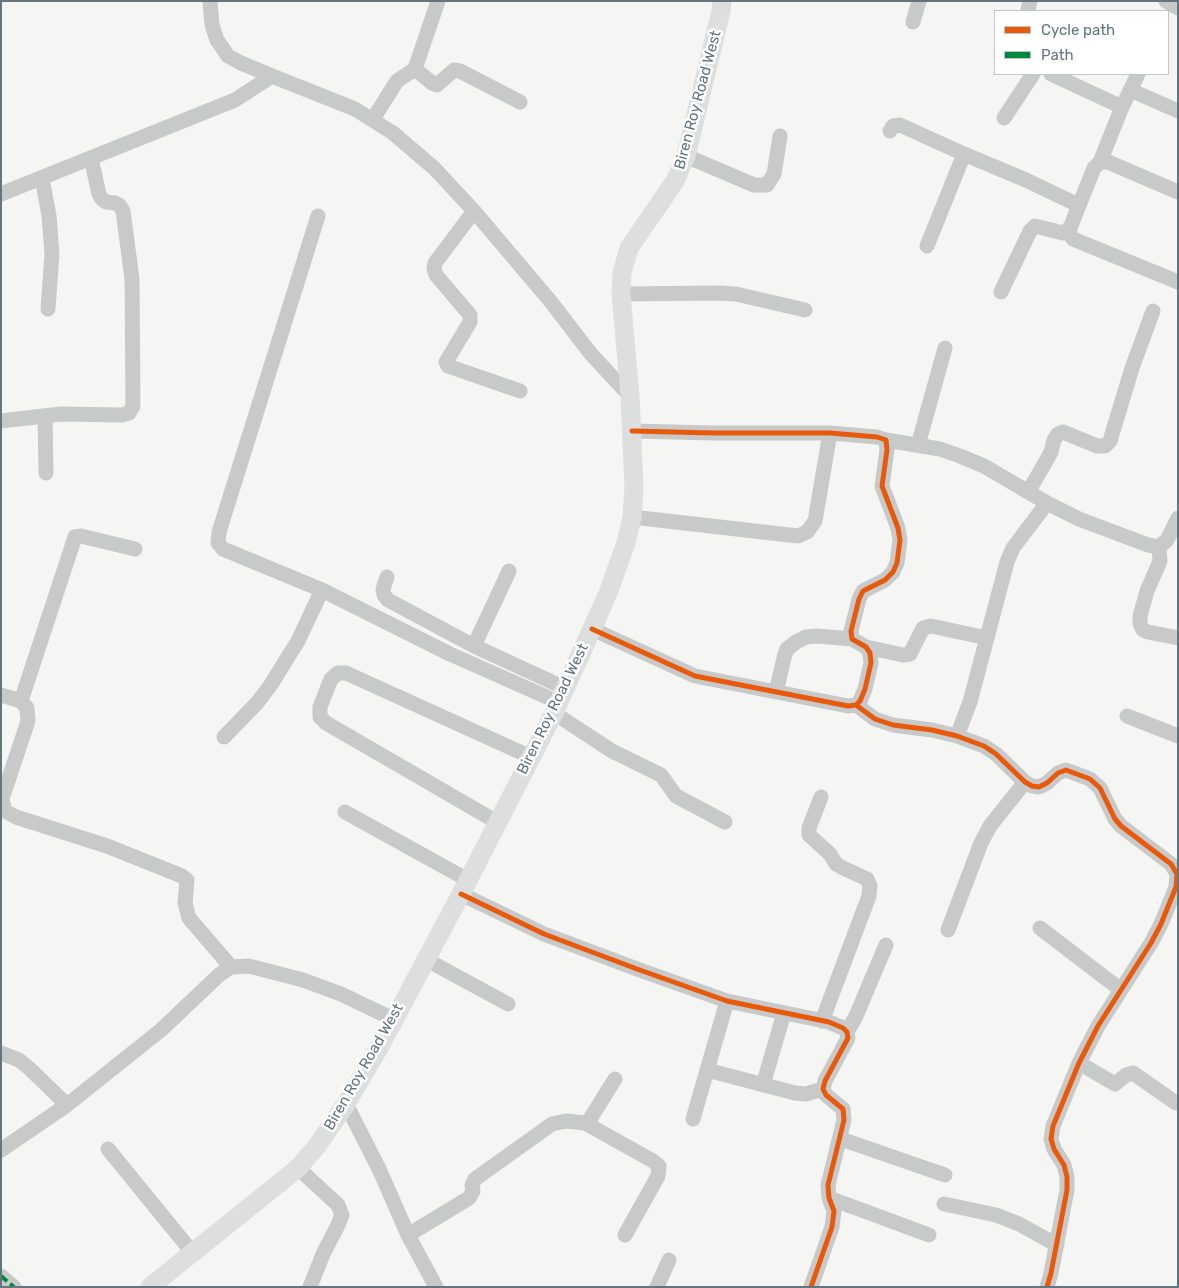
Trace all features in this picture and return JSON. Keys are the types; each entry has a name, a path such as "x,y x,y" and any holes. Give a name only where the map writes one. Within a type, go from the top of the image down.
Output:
{"main road":[{"name":"Biren Roy Road West","path":"150,1287 298,1168 317,1146 346,1104 379,1048 392,1020 464,887 559,701 592,629 608,593 626,542 632,517 634,488 632,431 621,294 622,273 629,248 675,181 686,156 722,1"}],"street":[{"path":"210,1 212,25 217,40 228,56 241,64 355,109 374,119 393,132 434,168 474,211 551,302 591,354 630,396"},
{"path":"374,119 397,81 415,69 438,1"},
{"path":"913,22 919,1"},
{"path":"415,69 437,85 454,70 460,71 520,102"},
{"path":"1004,118 1032,75"},
{"path":"1053,75 1122,107"},
{"path":"1138,75 1122,107 1100,162 1094,168 1078,205 1070,228 1070,236 1073,239 1178,282"},
{"path":"1,194 235,100 272,76"},
{"path":"1130,90 1178,110"},
{"path":"890,131 893,126 900,125 1078,205"},
{"path":"686,156 754,185 767,185 774,174 780,136"},
{"path":"927,246 964,154"},
{"path":"1,421 61,414 122,415 129,413 132,406 132,279 123,211 115,203 106,202 102,199 99,194 91,158"},
{"path":"1100,162 1108,162 1178,192"},
{"path":"42,178 50,216 52,254 48,309"},
{"path":"474,211 435,263 434,268 436,275 470,315 470,322 446,362 448,366 520,391"},
{"path":"318,216 218,543 223,549 322,590 450,654 559,701"},
{"path":"1001,292 1030,230 1035,226 1063,233 1070,228"},
{"path":"621,294 736,294 805,310"},
{"path":"1028,492 1051,452 1054,440 1058,434 1063,432 1097,446 1105,446 1110,441 1132,368 1153,311"},
{"path":"918,445 945,348"},
{"path":"45,416 46,473"},
{"path":"632,431 830,433 877,437 940,449 984,466 1047,503 1079,519 1148,545 1159,547"},
{"path":"632,517 798,536 807,532 815,522 830,433"},
{"path":"852,639 851,631 859,599 863,591 885,580 893,572 897,563 900,540 898,528 882,486 887,450 886,440"},
{"path":"957,736 970,702 1007,562 1013,548 1047,503"},
{"path":"1178,518 1166,540 1159,547 1160,561 1147,591 1140,624 1148,632 1178,638"},
{"path":"21,701 75,538 81,536 135,549"},
{"path":"474,646 509,570"},
{"path":"387,577 383,589 384,595 388,600 474,646 559,701 596,742 661,775 676,796 725,822"},
{"path":"224,736 257,703 270,686 298,641 322,590"},
{"path":"776,692 787,648 806,637 852,639 866,647 903,656 910,654 923,628 931,626 987,638"},
{"path":"592,629 695,676 856,706 874,719 893,725 932,730 957,736 984,746 996,754 1025,782 1032,786 1039,787 1047,783 1058,773 1066,770 1090,780 1100,788 1115,819 1121,826 1170,864 1177,874 1176,887 1161,924 1098,1026 1079,1063 1053,1126 1051,1139 1054,1149 1064,1165 1067,1177 1067,1190 1047,1287"},
{"path":"856,706 865,689 871,663 870,654 866,647"},
{"path":"497,822 326,723 320,716 320,707 331,679 338,673 346,673 531,757"},
{"path":"1,695 21,701 27,708 28,721 2,800 5,811 16,817 107,846 182,876 187,880 185,903 189,918 231,967"},
{"path":"1127,716 1178,736"},
{"path":"948,930 981,843 990,826 1025,782"},
{"path":"821,797 808,835 830,854 836,864 867,879 870,886 869,896 822,1021"},
{"path":"345,812 464,887 544,934 728,1001 822,1021 843,1028 847,1032 848,1038 824,1081 823,1089 826,1096 842,1109 844,1120 828,1185 829,1198 834,1211 832,1227 810,1287"},
{"path":"1040,928 1121,990"},
{"path":"847,1032 856,1016 886,945"},
{"path":"425,958 508,1004"},
{"path":"1,1150 67,1105 161,1030 219,975 231,967 249,966 303,980 341,994 392,1020"},
{"path":"693,1119 728,1001"},
{"path":"763,1085 784,1013"},
{"path":"1,1053 19,1060 30,1068 67,1105"},
{"path":"1079,1063 1115,1084 1126,1075 1133,1073 1176,1103"},
{"path":"707,1070 795,1093 806,1094 823,1089"},
{"path":"585,1123 590,1119 615,1079"},
{"path":"346,1104 380,1171 408,1235 436,1287"},
{"path":"408,1235 469,1198 473,1191 474,1179 552,1124 566,1122 585,1123 659,1166 658,1176 625,1235"},
{"path":"841,1138 945,1175"},
{"path":"108,1149 192,1252"},
{"path":"298,1168 338,1205 342,1216 323,1254 310,1287"},
{"path":"829,1198 929,1235"},
{"path":"944,1204 996,1215 1019,1224 1057,1245"},
{"path":"658,1287 669,1260"},
{"path":"1,1276 14,1287"}],"marked path":[{"path":"1,1276 14,1287"}],"cycle path":[{"path":"592,629 695,676 848,706 856,705 860,701 865,689 871,663 870,653 866,647 852,639 851,631 859,599 863,591 885,580 893,572 897,563 900,540 898,528 882,486 887,450 886,440 877,437 830,433 632,431"},
{"path":"856,705 875,719 893,725 932,730 957,736 984,746 996,754 1025,782 1032,786 1039,787 1047,783 1058,773 1066,770 1090,779 1100,788 1115,819 1121,826 1171,864 1177,874 1176,887 1161,924 1098,1026 1079,1063 1053,1126 1051,1139 1054,1149 1064,1165 1067,1177 1067,1190 1047,1287"},
{"path":"461,894 544,934 637,969 727,1001 829,1022 843,1028 847,1032 848,1038 825,1081 823,1089 826,1095 843,1109 844,1120 828,1185 829,1198 834,1211 832,1227 811,1287"}]}
